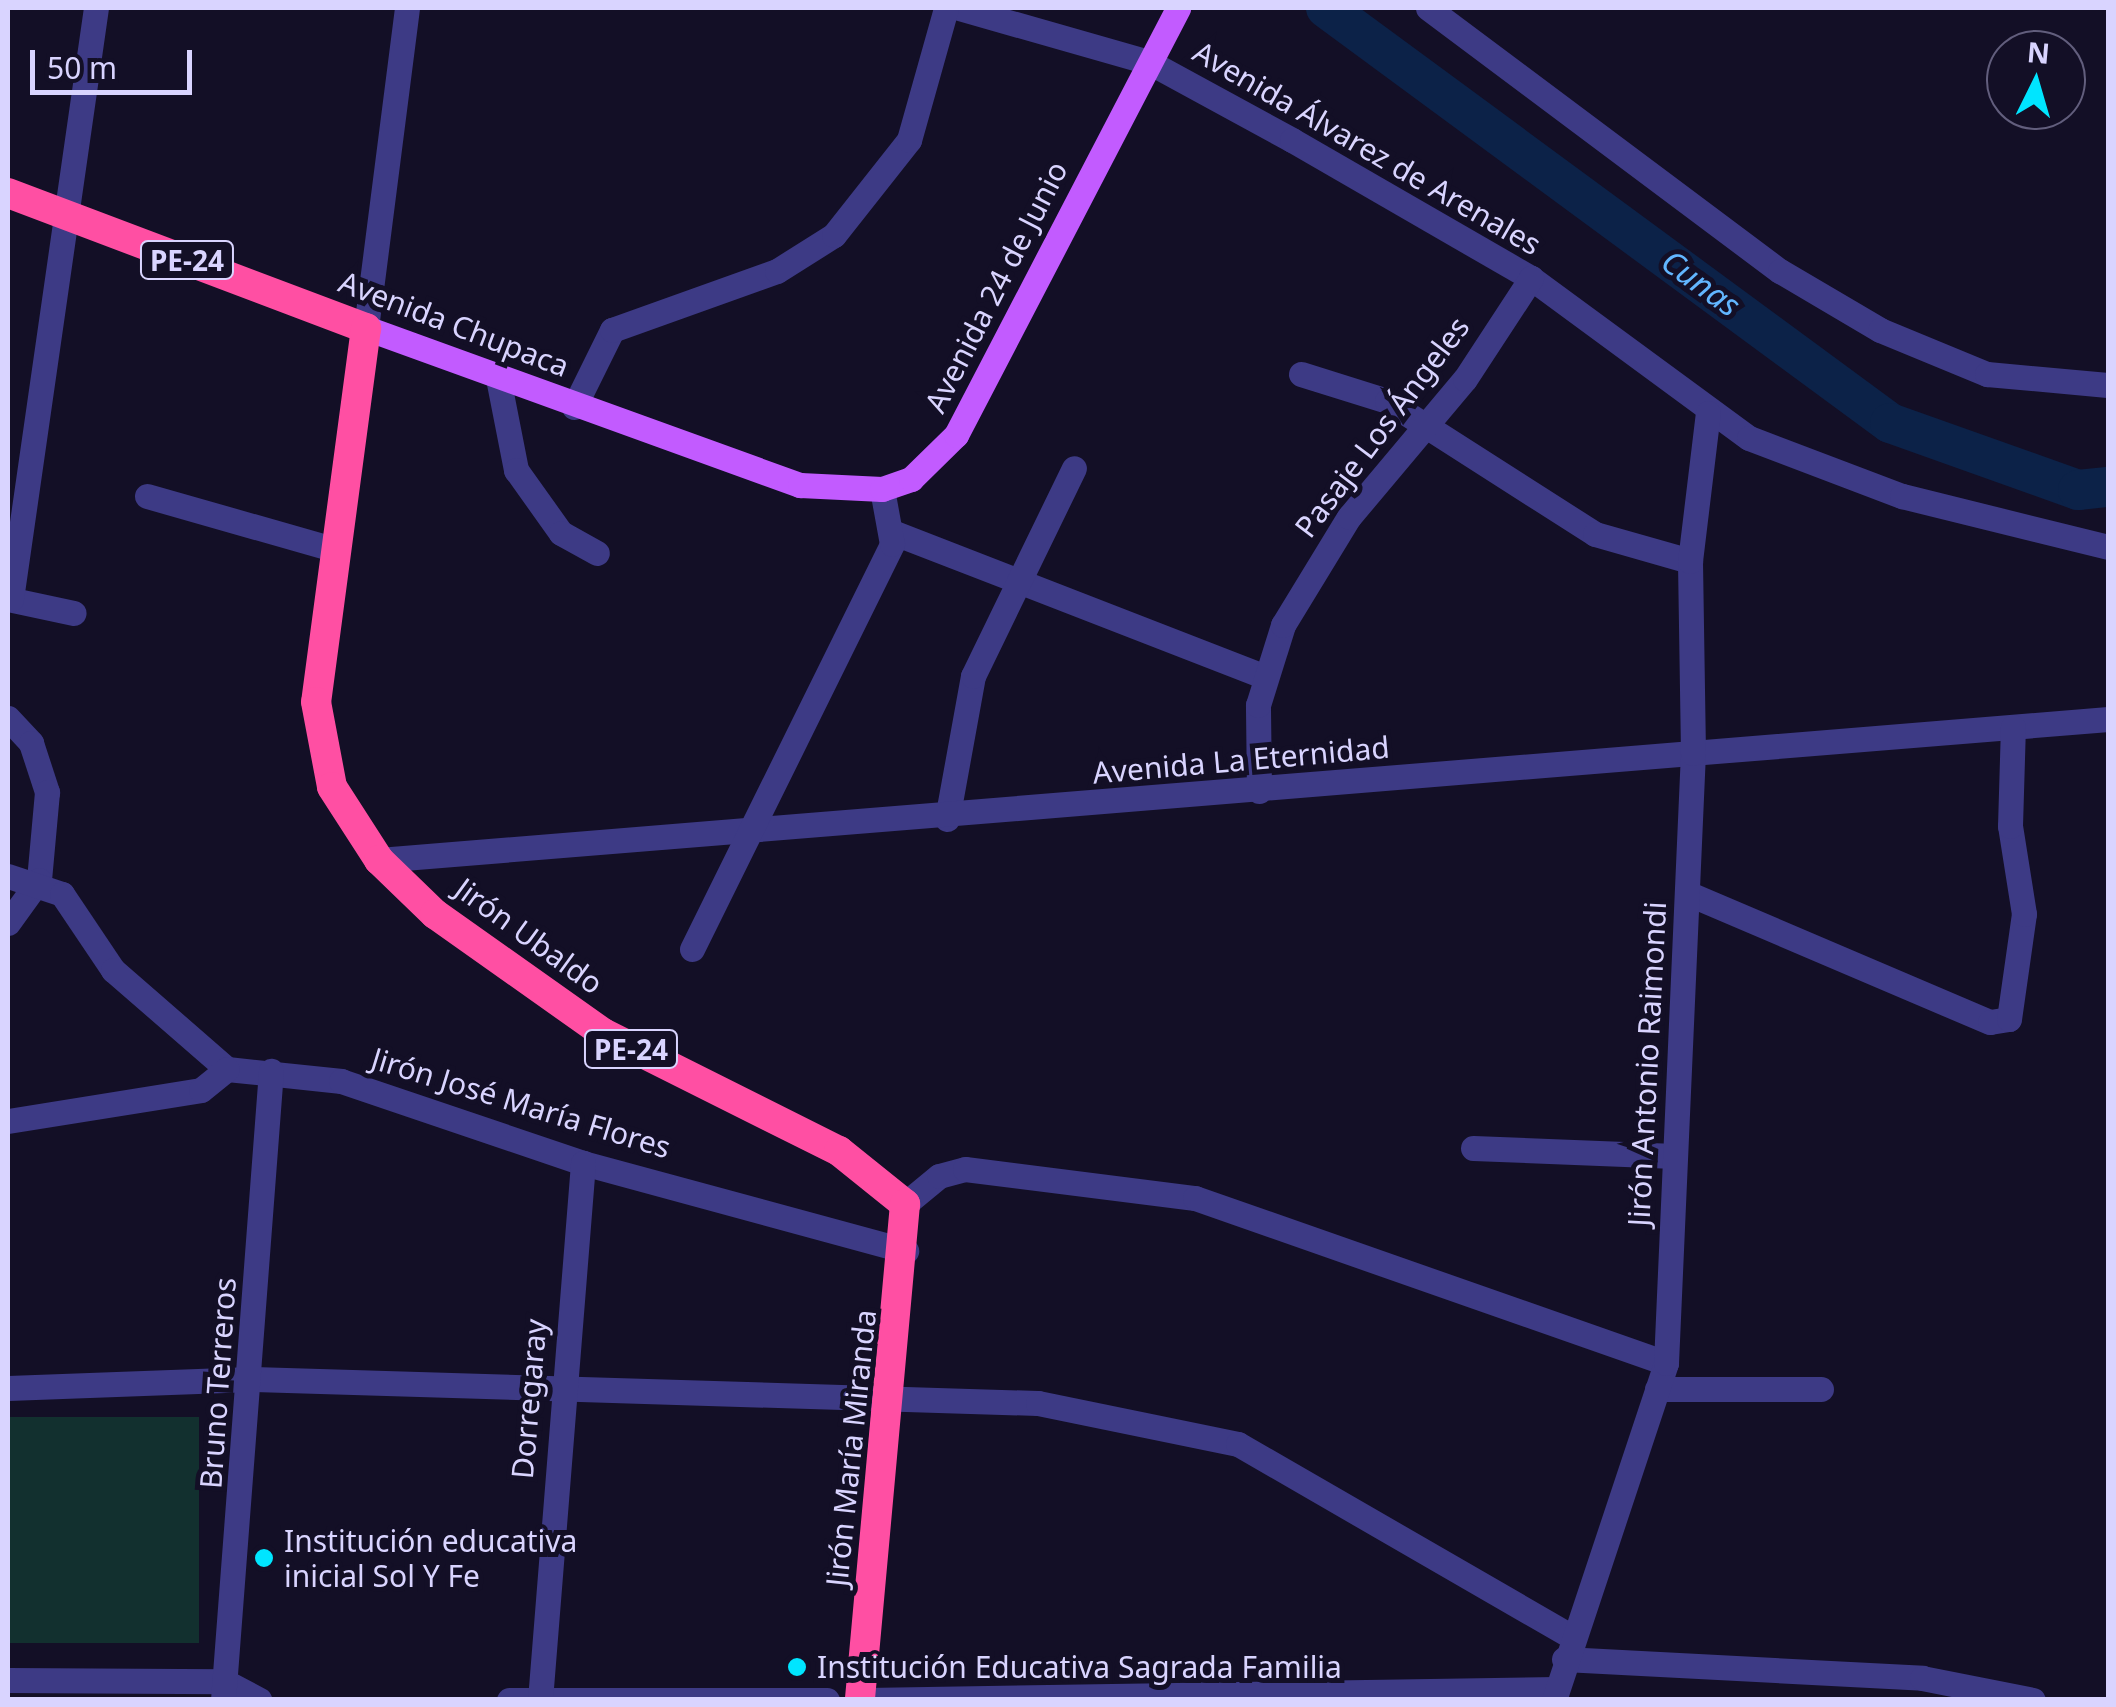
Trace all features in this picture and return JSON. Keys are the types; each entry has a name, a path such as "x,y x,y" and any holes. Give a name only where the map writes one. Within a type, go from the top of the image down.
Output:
{"highway":[{"name":"Avenida Chupaca","path":"8,193 366,328"},
{"name":"PE-24","path":"366,328 317,743 332,787 379,860"},
{"name":"Jirón Ubaldo","path":"379,860 435,914 602,1033 840,1151 905,1204"},
{"name":"Jirón María Miranda","path":"863,1700 906,1252 905,1204"}],"main road":[{"name":"Avenida 24 de Junio","path":"882,489 911,479 956,436 1178,8"},
{"name":"Avenida Chupaca","path":"366,328 574,407 800,485 882,489"}],"street":[{"path":"74,613 9,599 60,212 96,8"},
{"path":"366,328 407,8"},
{"path":"574,407 612,330 777,271 834,235 909,140 946,8"},
{"name":"Avenida Álvarez de Arenales","path":"959,8 1148,62 1531,278 1708,413 1902,496 2108,548"},
{"path":"1428,8 1780,272 1880,330 1987,374 2108,386"},
{"name":"Pasaje Los Ángeles","path":"1259,791 1264,676 1322,558 1428,426 1531,278"},
{"path":"1302,374 1355,386 1428,426 1580,527 1690,561"},
{"path":"498,378 516,470 562,532 596,553"},
{"name":"Jirón Antonio Raimondi","path":"1556,1694 1566,1647 1666,1364 1693,753 1690,561 1708,413"},
{"path":"947,819 973,676 1026,580 1074,468"},
{"path":"692,949 753,836 892,532 882,489"},
{"path":"147,496 337,550"},
{"path":"892,532 1026,580 1264,676"},
{"path":"8,718 43,768 40,880 8,924"},
{"name":"Avenida La Eternidad","path":"379,860 753,836 2108,720"},
{"path":"1687,893 1990,1022 2009,1019 2024,914 2010,826 2013,727"},
{"path":"8,876 40,880 62,894 113,970 166,1024 227,1069 201,1090 8,1121"},
{"name":"Jirón José María Flores","path":"227,1069 341,1081 583,1163 906,1252"},
{"name":"Bruno Terreros","path":"224,1690 252,1380 270,1071"},
{"path":"1473,1148 1675,1156"},
{"name":"Dorregaray","path":"540,1699 561,1387 583,1163"},
{"path":"905,1204 938,1176 965,1169 1195,1198 1666,1364"},
{"path":"8,1388 252,1380 894,1393 1038,1403 1238,1444 1566,1647 1842,1673 2033,1700"},
{"path":"1657,1388 1821,1389"},
{"path":"1839,1700 1842,1673"},
{"path":"8,1680 224,1690 260,1700"},
{"path":"863,1700 1556,1694"},
{"path":"509,1700 827,1700"}],"green space":[{"path":"8,1417 199,1417 199,1643 8,1643"}],"waterway":[{"name":"Cunas","path":"1326,8 1890,423 2078,490 2108,487"}],"place":[{"name":"Institución educativa inicial Sol Y Fe","path":"264,1558"},
{"name":"Institución Educativa Sagrada Familia","path":"797,1667"}]}
